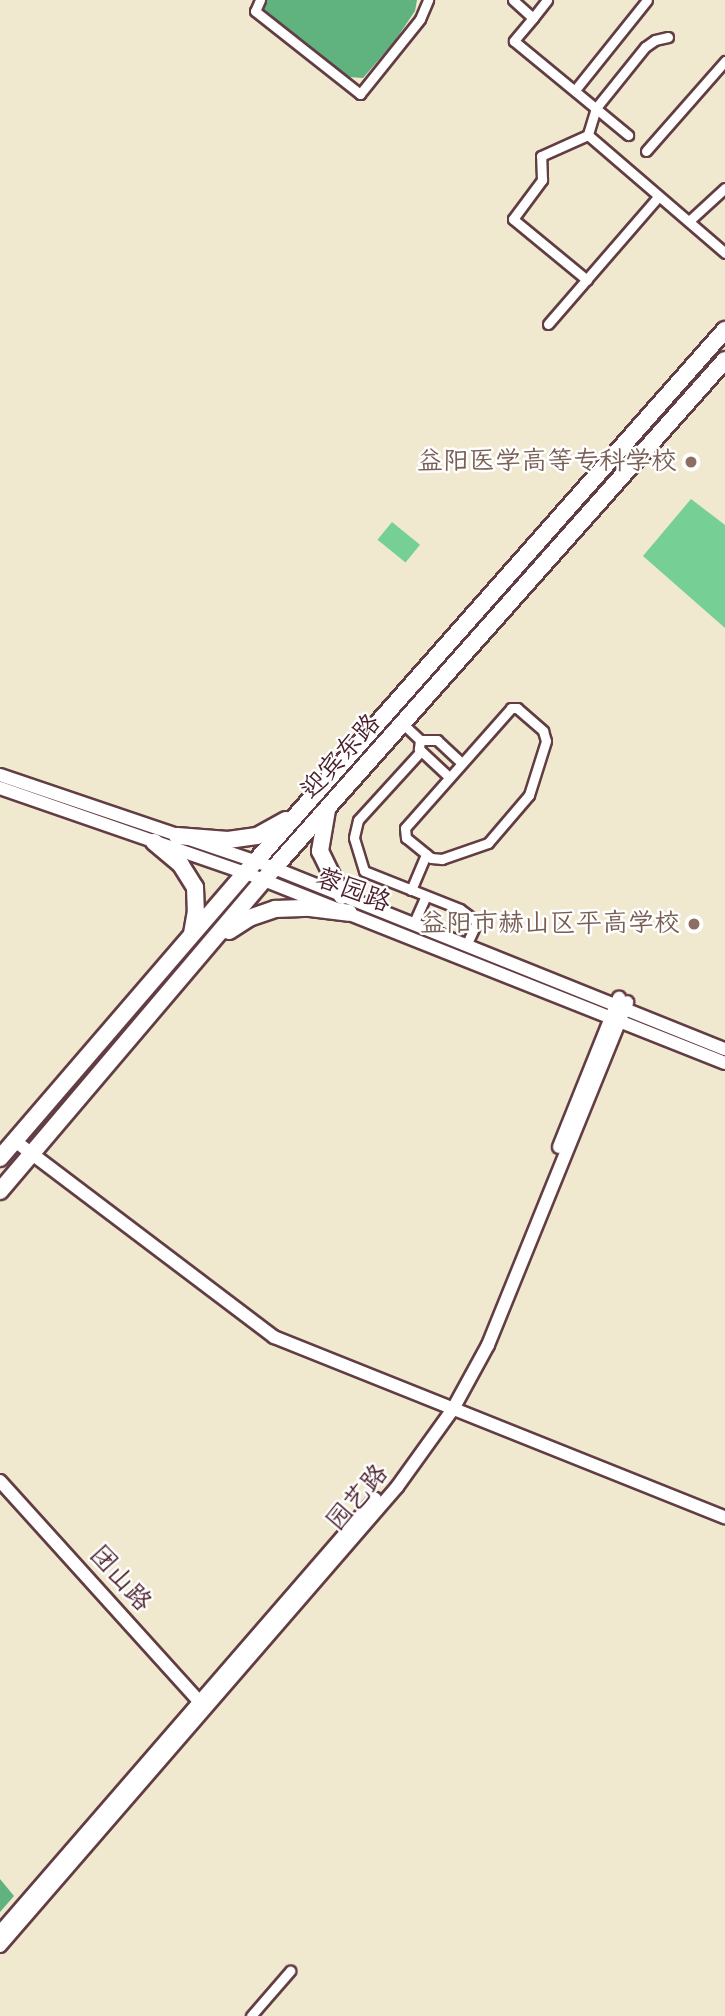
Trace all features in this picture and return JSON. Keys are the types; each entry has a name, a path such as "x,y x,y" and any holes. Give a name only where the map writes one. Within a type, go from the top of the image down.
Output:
{"highway":[{"name":"迎宾东路","path":"0,1158 297,814 725,331"},
{"name":"迎宾东路","path":"0,1191 269,875 725,360"},
{"path":"550,528 565,541"},
{"path":"324,784 339,797"},
{"path":"327,810 320,851 342,896"},
{"path":"177,836 228,840 257,836 297,814"},
{"path":"154,842 181,865 195,887 197,911 190,938 208,947 249,918 275,909 310,908 349,913"}],"street":[{"path":"260,0 255,11 360,94 420,19 428,0"},
{"path":"513,0 533,19"},
{"path":"547,0 514,41 628,135"},
{"path":"575,90 647,0"},
{"path":"587,280 513,219 542,180 541,156 588,135 596,108 645,47 655,40 668,37"},
{"path":"646,151 725,61"},
{"path":"588,135 725,253"},
{"path":"689,221 725,188"},
{"path":"548,324 659,196"},
{"path":"511,708 517,708 543,731 546,741 529,795 488,843 442,859 426,854 406,838 405,828 448,776 511,708"},
{"path":"403,724 420,740 421,751 448,776"},
{"path":"420,740 437,740 461,762"},
{"path":"421,751 358,820 354,838 364,871 460,909 477,922 469,939"},
{"name":"蓉园路","path":"0,775 177,836 349,913 725,1049"},
{"name":"蓉园路","path":"0,788 154,842 251,867"},
{"path":"411,890 426,854"},
{"name":"蓉园路","path":"269,875 342,896 619,1009 725,1063"},
{"path":"416,918 426,895"},
{"name":"园艺路","path":"0,1946 410,1460 450,1407 485,1333 619,1009"},
{"path":"15,1140 274,1337 725,1517"},
{"name":"团山路","path":"0,1481 203,1705"},
{"name":"园艺路","path":"0,1932 203,1705"},
{"path":"251,2016 290,1971"}],"green space":[{"path":"263,0 417,0 415,11 394,42 363,78 349,77 259,7"},
{"path":"691,499 725,525 725,628 643,556"},
{"path":"392,522 420,545 406,563 378,540"},
{"path":"0,1879 14,1896 0,1912"}],"place":[{"name":"益阳医学高等专科学校","path":"691,462"},
{"name":"益阳市赫山区平高学校","path":"694,924"}]}
